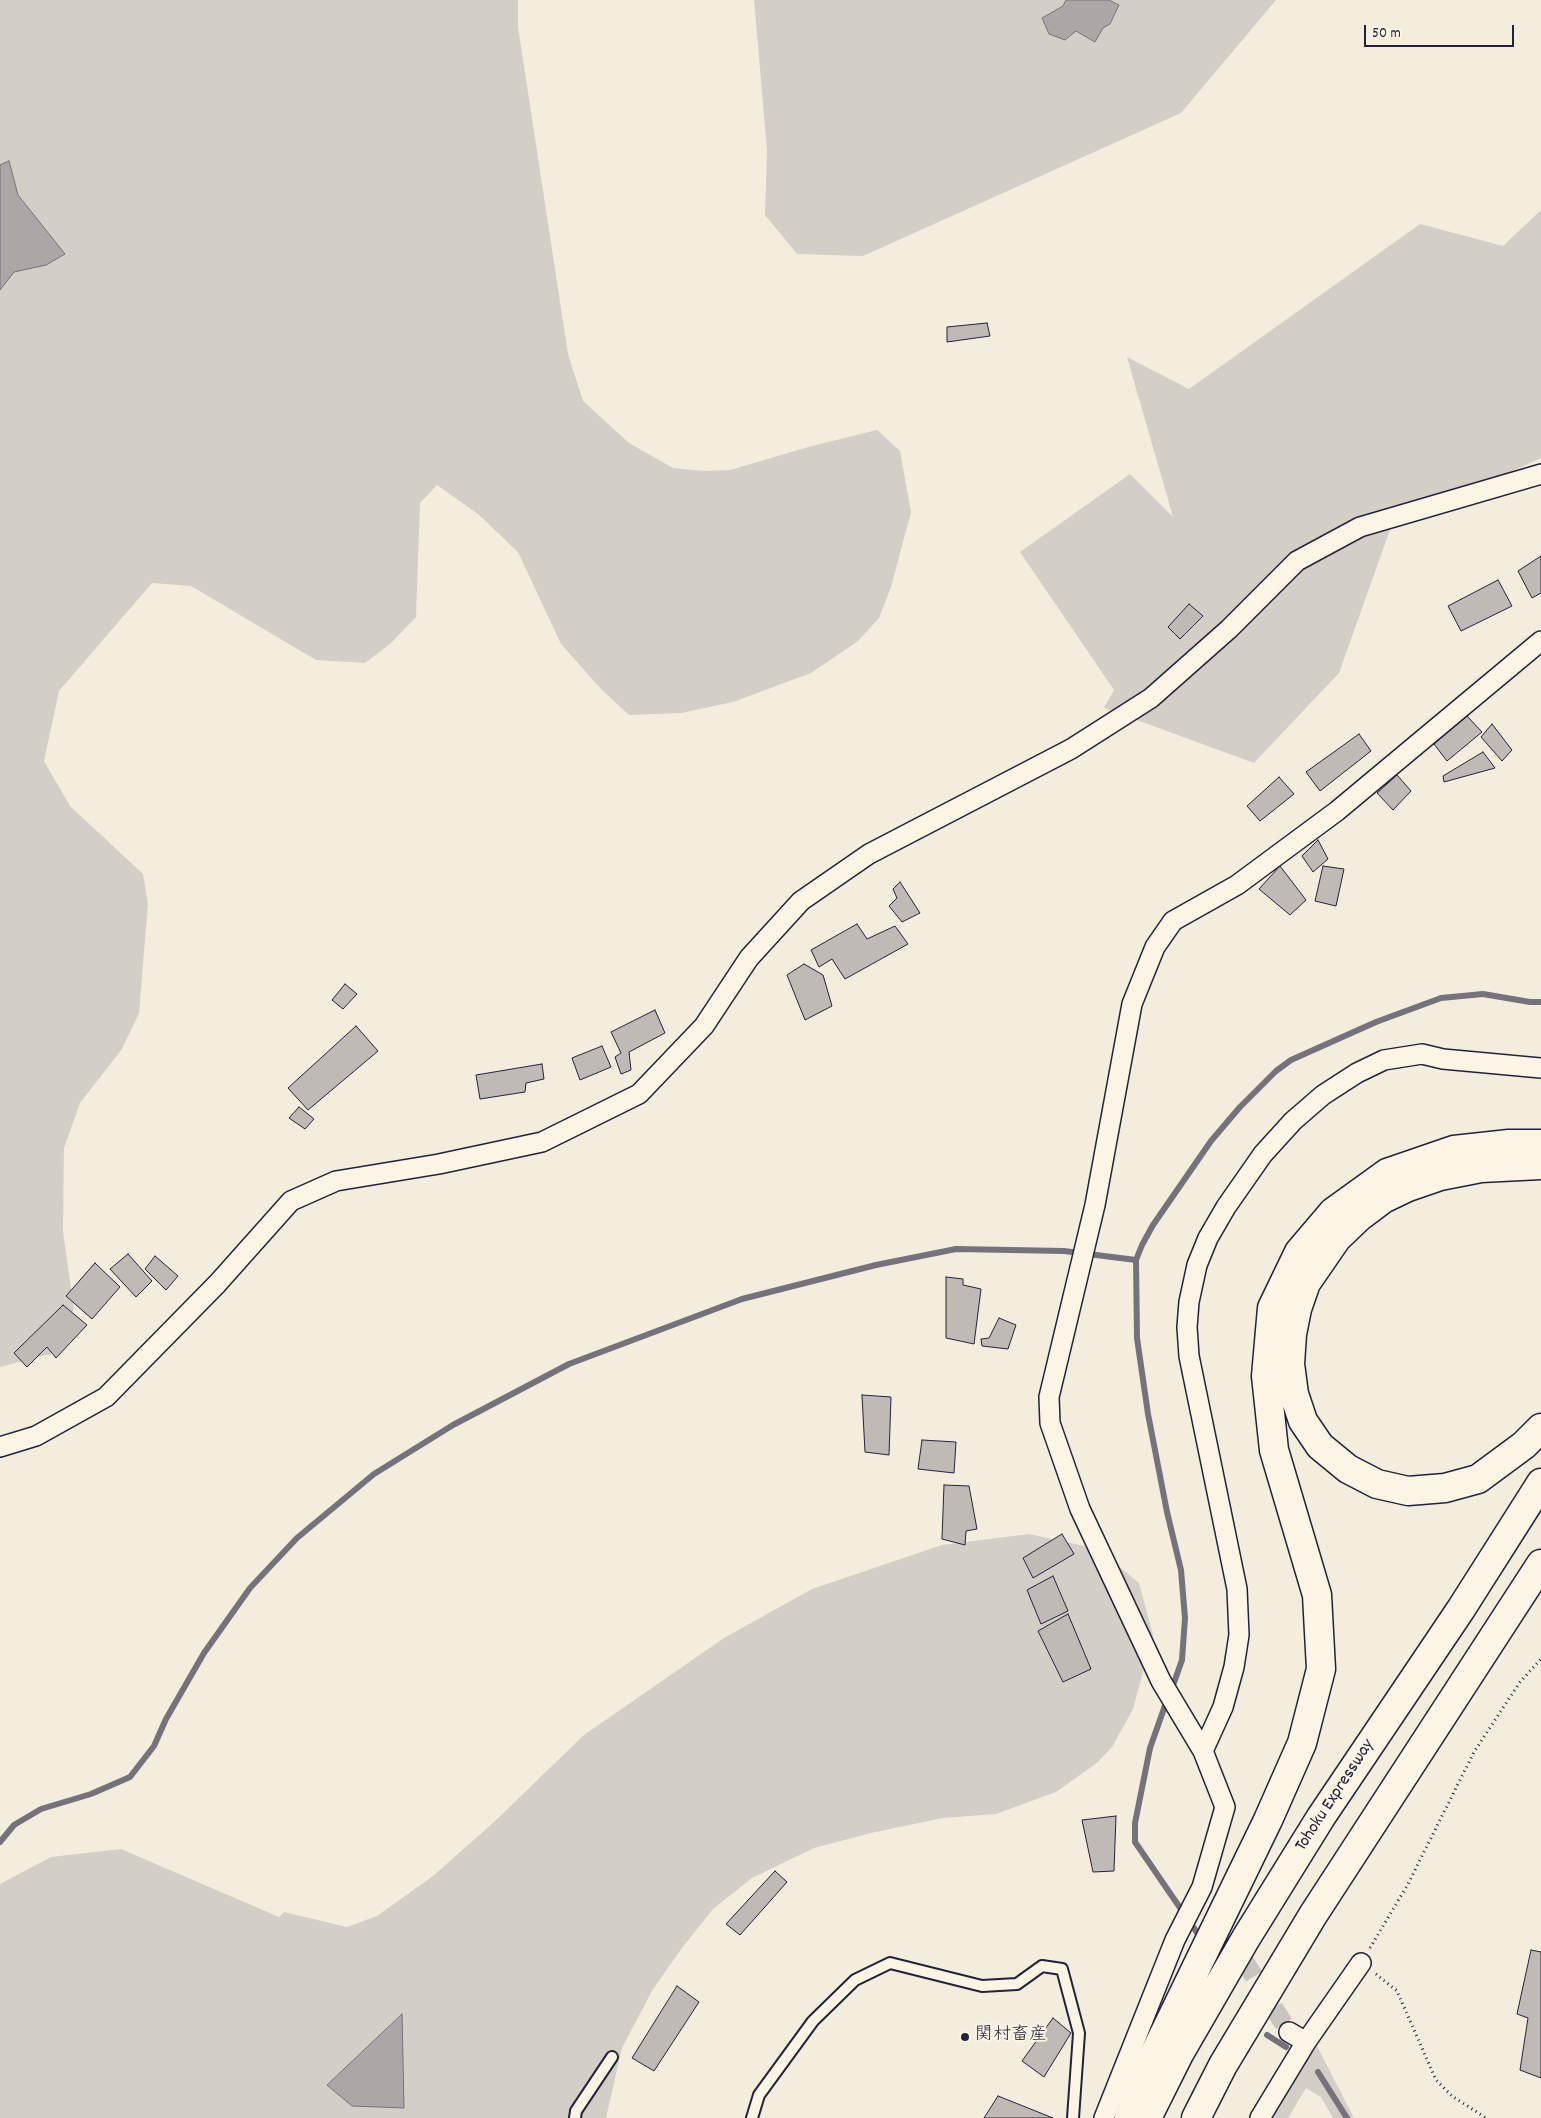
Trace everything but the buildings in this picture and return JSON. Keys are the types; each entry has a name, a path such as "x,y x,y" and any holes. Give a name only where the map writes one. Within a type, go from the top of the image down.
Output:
{"highway":[{"path":"1129,2118 1147,2069 1268,1820 1302,1744 1321,1669 1317,1595 1274,1450 1266,1376 1272,1308 1299,1252 1333,1212 1387,1173 1454,1150 1509,1144 1541,1144"},
{"path":"1541,1165 1481,1168 1440,1176 1408,1187 1383,1200 1359,1218 1338,1238 1306,1283 1293,1325 1290,1364 1294,1394 1303,1420 1320,1446 1348,1469 1377,1484 1408,1490 1426,1490 1444,1488 1478,1478 1524,1446 1541,1428"},
{"name":"Tohoku Expressway","path":"1147,2118 1198,2021 1246,1938 1321,1817 1461,1609 1541,1483"},
{"path":"1196,2118 1223,2065 1314,1915 1541,1564"},
{"path":"1445,1712 1541,1587"}],"street":[{"path":"0,1447 36,1436 106,1397 217,1284 290,1201 336,1181 439,1164 542,1142 639,1094 704,1026 749,958 801,901 869,854 1071,749 1151,698 1229,629 1297,561 1360,527 1541,474"},
{"path":"1104,2118 1180,1930 1202,1887 1225,1807 1203,1751 1161,1681 1080,1509 1050,1423 1049,1397 1079,1279 1095,1205 1132,1004 1155,947 1174,921 1237,885 1337,812 1541,642"},
{"path":"1203,1751 1223,1707 1234,1667 1239,1634 1237,1589 1191,1364 1186,1327 1197,1265 1208,1238 1226,1207 1263,1154 1293,1121 1323,1095 1357,1073 1384,1060 1422,1054 1443,1059 1541,1068"},
{"path":"1202,1887 1213,1912"},
{"path":"1260,2118 1306,2042 1361,1962"},
{"path":"1289,2032 1306,2042"}],"lane":[{"path":"752,2118 759,2095 813,2020 855,1980 890,1963 982,1986 1017,1984 1042,1966 1062,1969 1079,2033 1073,2118"},
{"path":"575,2118 576,2112 612,2057"}],"path":[{"path":"1486,2118 1452,2096 1436,2080 1397,1990 1361,1962 1408,1884 1474,1752 1520,1682 1541,1659"}],"shaded area":[{"path":"0,0 518,0 518,27 568,354 583,401 629,443 673,468 704,471 730,470 812,446 877,430 900,451 911,512 891,587 879,618 858,641 811,673 733,702 681,713 629,715 601,689 561,644 518,552 478,514 437,485 420,503 416,617 390,644 365,663 316,660 191,586 152,583 59,691 44,761 70,806 143,874 148,904 139,1013 122,1049 80,1103 64,1148 63,1231 74,1309 50,1354 0,1367"},
{"path":"754,0 1276,0 1181,113 863,256 797,254 765,215 767,150"},
{"path":"1066,0 1109,0 1119,5 1110,24 1103,28 1095,42 1076,31 1065,40 1049,34 1042,18 1063,6"},
{"path":"9,161 18,195 65,254 46,265 14,272 0,290 0,165"},
{"path":"1541,210 1541,458 1391,527 1339,673 1254,763 1104,708 1114,690 1020,552 1130,474 1173,517 1127,357 1189,389 1420,224 1503,246"},
{"path":"1029,1534 1098,1549 1139,1583 1153,1635 1133,1709 1112,1747 1097,1763 1056,1792 996,1814 943,1818 871,1833 814,1848 752,1878 713,1909 653,1989 622,2048 606,2118 0,2118 0,1884 51,1857 121,1849 279,1917 284,1912 347,1927 377,1916 433,1876 494,1822 584,1735 724,1638 812,1589 942,1545"},
{"path":"402,2014 404,2108 352,2106 327,2085"},
{"path":"1317,2046 1354,2118 1333,2118 1321,2097 1306,2088 1288,2118 1266,2118"}],"waterway":[{"path":"1171,1691 1182,1660 1185,1618 1181,1570 1167,1512 1148,1414 1137,1338 1136,1260 1142,1245 1153,1225 1211,1141 1240,1107 1276,1071 1291,1060 1376,1022 1441,998 1483,994 1530,1002 1541,1002"},
{"path":"0,1842 14,1825 41,1809 91,1794 130,1777 154,1746 166,1719 204,1653 250,1588 297,1538 374,1474 453,1425 569,1364 742,1299 876,1265 956,1249 1064,1251 1136,1260"},
{"path":"1167,1700 1150,1748 1135,1823 1135,1842 1200,1937"},
{"path":"1267,2035 1286,2047"},
{"path":"1318,2072 1347,2118"}],"tunnel":[{"path":"1214,1913 1289,2032"}],"place":[{"name":"関村畜産","path":"965,2037"}]}
